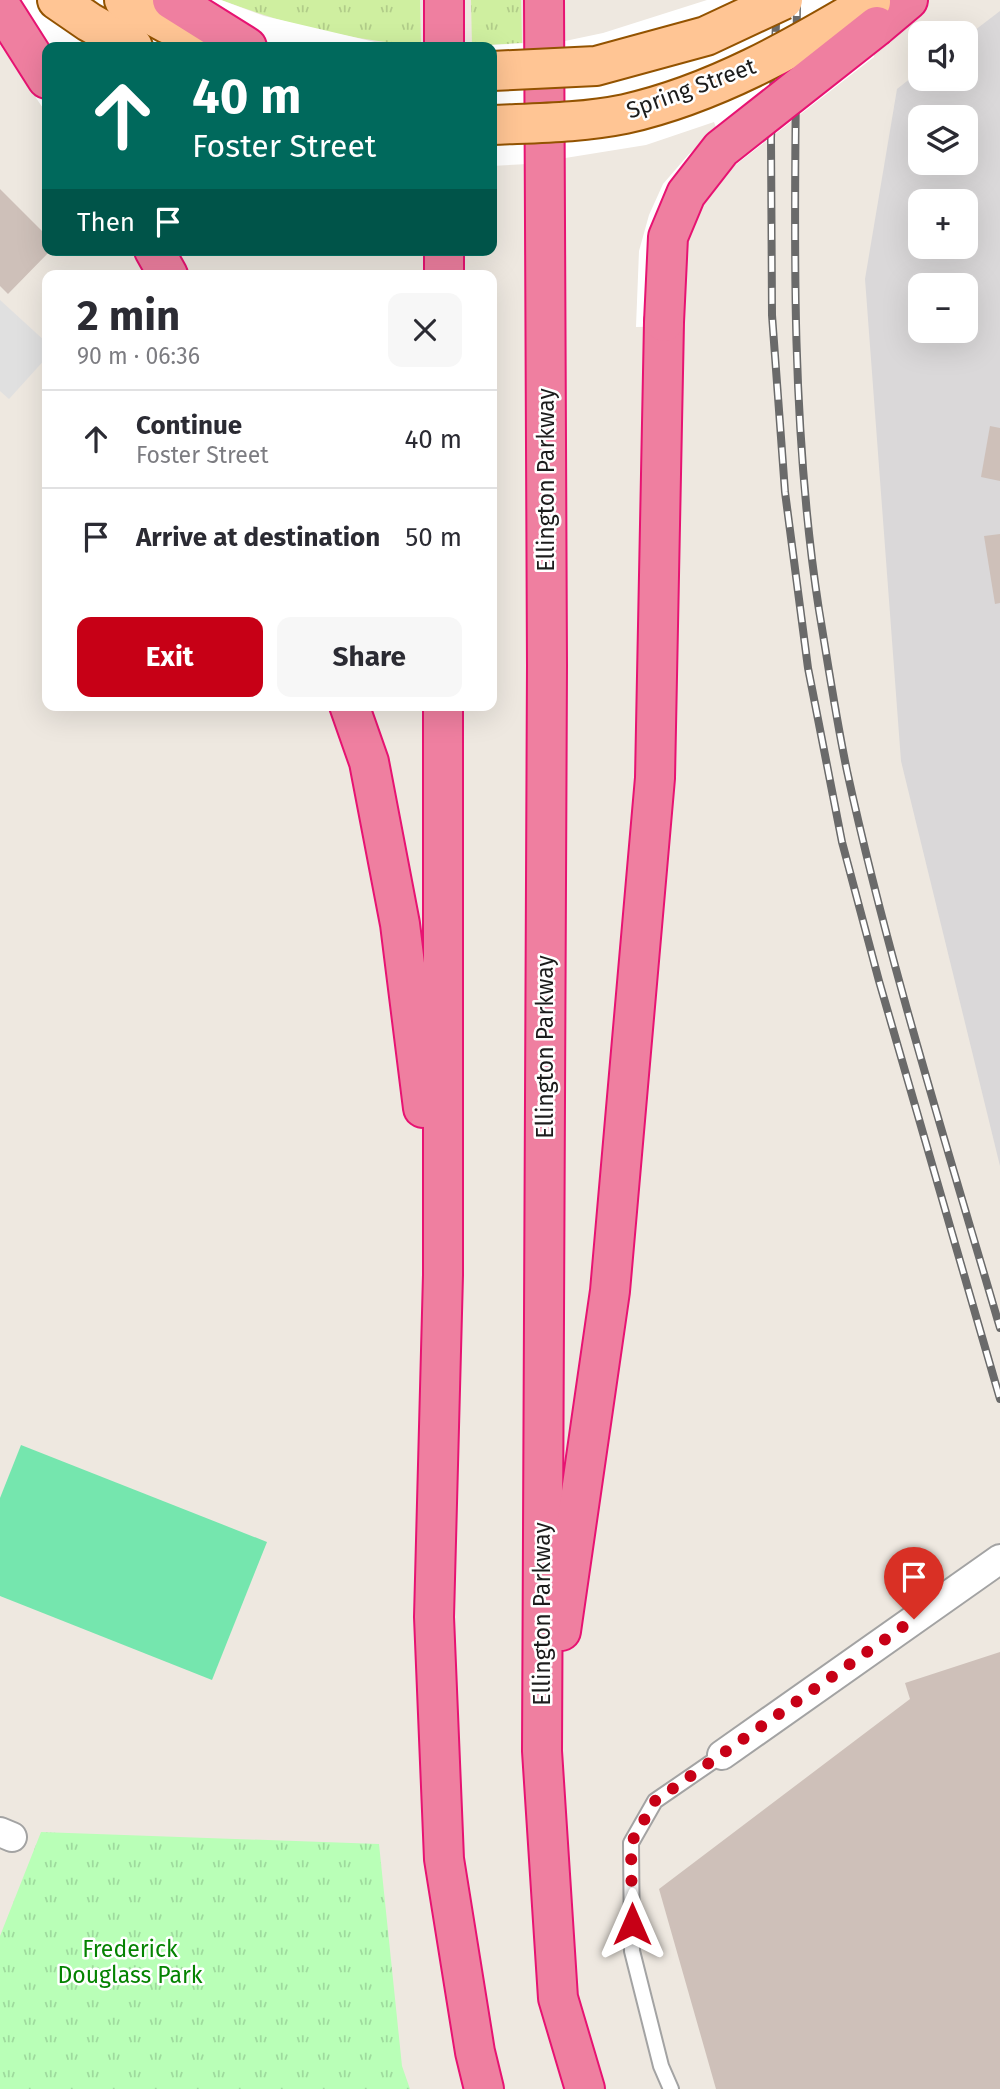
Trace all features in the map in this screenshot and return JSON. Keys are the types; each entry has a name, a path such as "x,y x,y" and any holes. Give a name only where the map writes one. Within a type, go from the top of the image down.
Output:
{"highway":[{"path":"172,0 239,42"},
{"path":"444,0 444,42"},
{"name":"Ellington Parkway","path":"544,0 547,693 542,1751 558,1998 585,2089"},
{"path":"0,5 42,71"},
{"path":"542,1751 569,1583 610,1291 655,778 668,237 686,194 721,149 882,7"},
{"path":"351,711 369,762 400,924 443,1275"},
{"path":"443,711 443,1275 434,1617 444,1859 475,2052 484,2089"}],"main road":[{"path":"57,0 124,42"},
{"path":"124,0 168,24 226,42"},
{"name":"Spring Street","path":"497,71 596,66 706,36 783,0"},
{"name":"Spring Street","path":"497,125 583,121 625,114 698,91 882,7"}],"street":[{"path":"722,1755 1000,1559"}],"lane":[{"path":"671,2089 661,2066 632,1951 631,1843 655,1801 722,1755"}],"shaded area":[{"path":"1000,11 1000,1166 901,761 865,279 897,89 908,80 908,91 978,91 978,28"},
{"path":"0,300 42,338 42,363 9,399 0,391"}],"green space":[{"path":"221,0 420,0 421,42 370,40 270,17"},
{"path":"471,0 521,0 522,43 472,42"},
{"path":"21,1445 267,1542 212,1680 0,1596 0,1498"},
{"name":"Frederick Douglass Park","path":"41,1832 379,1844 402,2066 410,2089 0,2089 0,1936"}],"pier":[{"path":"0,0 221,0 264,16 375,42 42,42 42,107 0,45"},
{"path":"707,0 871,0 874,57 729,170 685,226 677,326 636,327 639,251 649,215 663,184 689,154 717,130 714,122 646,145 528,164 497,166 497,45 565,41 603,33"}],"building":[{"path":"0,189 42,231 42,256 45,256 8,294 0,286"},
{"path":"990,426 1000,428 1000,481 981,477"},
{"path":"1000,534 1000,603 995,604 984,536"},
{"path":"1000,1652 1000,2089 716,2089 659,1889 910,1699 905,1683"}],"railway":[{"path":"777,0 771,138 772,315 785,492 808,668 842,842 879,981 1000,1399"},
{"path":"797,0 795,229 798,382 802,458 819,610 847,771 863,841 919,1051 1000,1328"}],"route":[{"path":"632,1924 631,1843 655,1801 914,1619"}]}
